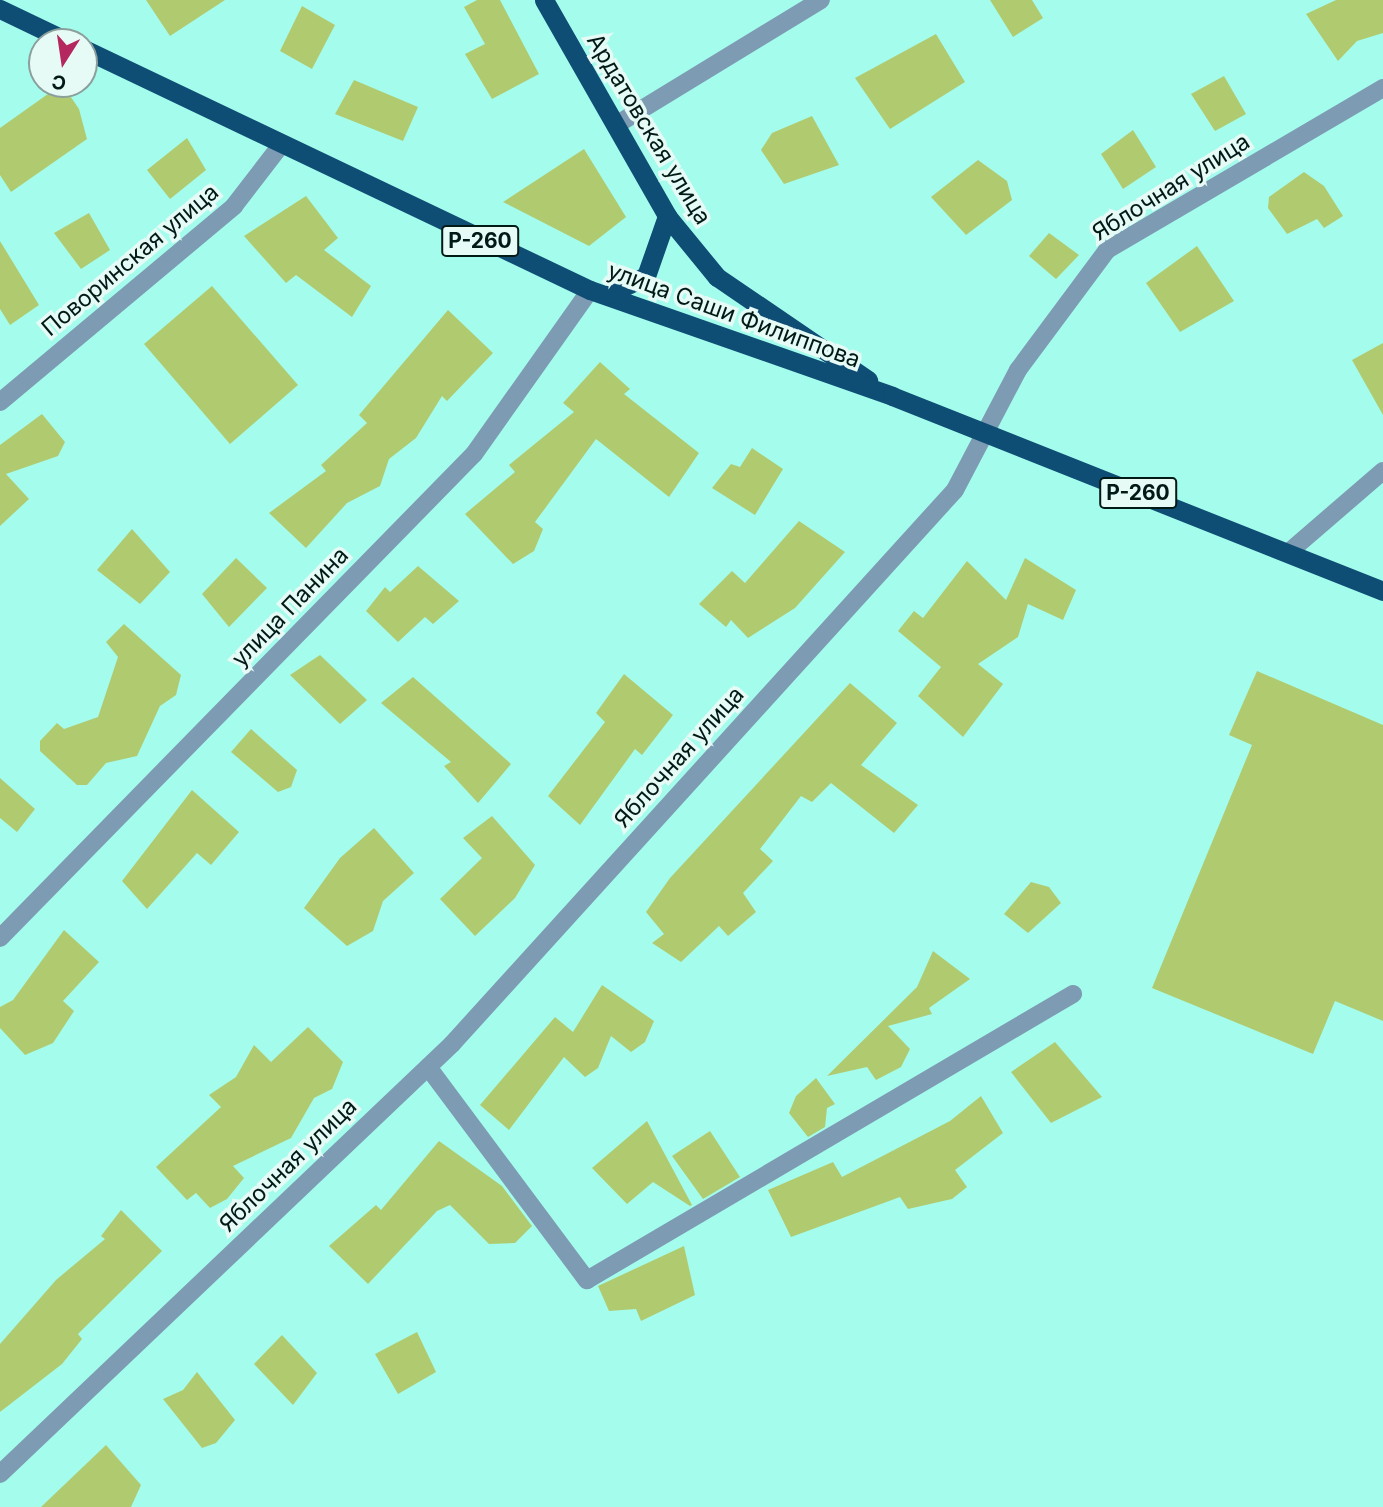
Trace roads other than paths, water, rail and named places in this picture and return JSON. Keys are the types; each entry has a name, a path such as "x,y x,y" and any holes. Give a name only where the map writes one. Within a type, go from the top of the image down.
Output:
{"highway":[{"name":"Ардатовская улица","path":"544,0 667,216 717,277 892,396"},
{"path":"0,9 40,28"},
{"name":"улица Саши Филиппова","path":"98,56 281,145 598,292 892,396 1383,591"},
{"path":"598,292 646,276 667,216"}],"street":[{"path":"616,125 821,0"},
{"name":"Яблочная улица","path":"0,1474 428,1067 954,490 1018,370 1107,250 1383,88"},
{"name":"Поворинская улица","path":"0,402 234,206 281,145"},
{"name":"улица Панина","path":"0,938 474,454 598,292"},
{"path":"1289,552 1383,471"},
{"path":"428,1067 587,1280 1073,994"}]}
